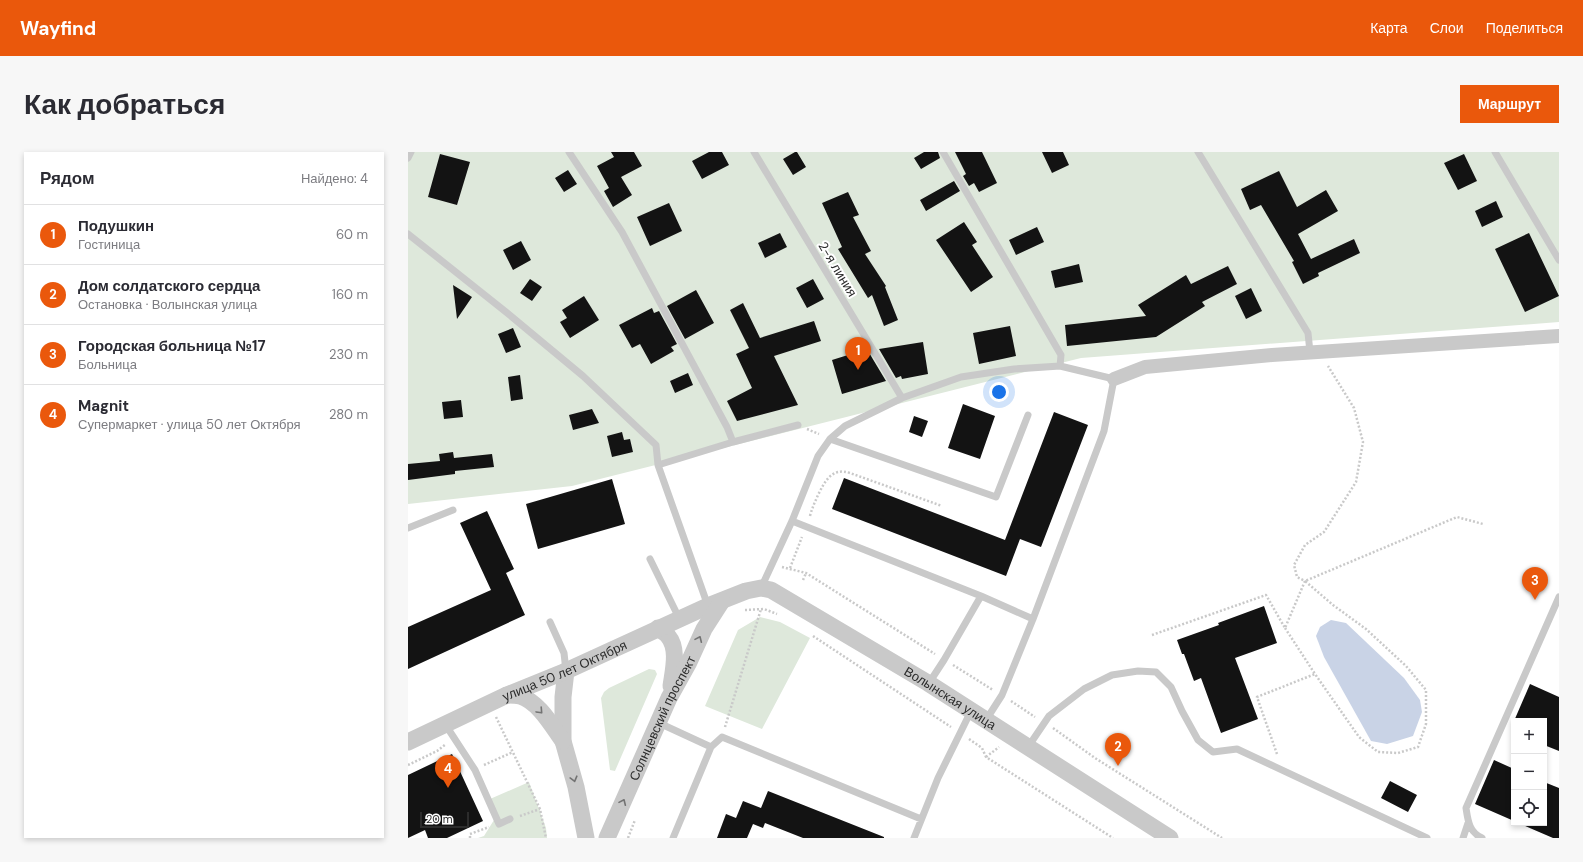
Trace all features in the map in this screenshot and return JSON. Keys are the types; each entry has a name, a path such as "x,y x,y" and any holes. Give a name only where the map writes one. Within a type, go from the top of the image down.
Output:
{"street":[{"path":"1114,379 1145,367 1310,352 1559,336"},
{"path":"715,603 746,590 761,588"},
{"name":"Волынская улица","path":"761,588 771,590 972,710 1170,838"},
{"name":"улица 50 лет Октября","path":"408,742 507,695 566,672 679,618 715,603"},
{"name":"Солнцевский проспект","path":"607,838 669,698 689,662 715,603"},
{"path":"658,628 668,636 673,646 674,664 669,698"},
{"path":"566,672 563,697 563,741 576,787 586,838"},
{"path":"507,695 520,696 530,702 539,710 563,741"}],"lane":[{"path":"408,158 411,152"},
{"path":"569,152 622,232 724,420 733,442"},
{"name":"2-я линия","path":"754,152 902,398"},
{"path":"943,152 1061,355 1060,366"},
{"path":"1198,152 1308,333 1310,352"},
{"path":"1495,152 1559,260"},
{"path":"408,234 506,312 589,381 656,445 658,465 715,603"},
{"path":"761,588 792,521 818,456 830,439 845,426 902,398 961,377 1014,369 1060,366 1114,379 1104,431 1002,695 986,720"},
{"path":"830,439 996,497 1028,415"},
{"path":"658,465 798,424"},
{"path":"408,528 453,510"},
{"path":"792,521 1033,618"},
{"path":"650,559 679,618"},
{"path":"928,684 944,660 981,596"},
{"path":"1463,838 1468,823 1466,808 1559,597"},
{"path":"550,622 564,653 566,672"},
{"path":"1028,747 1049,716 1084,689 1112,675 1138,671 1156,672 1171,687 1198,740 1213,752 1237,749 1427,838"},
{"path":"914,838 921,819 972,710"},
{"path":"659,723 711,747"},
{"path":"445,724 475,770 499,824 510,819"},
{"path":"673,838 711,747 722,737 921,819"},
{"path":"1468,823 1476,835 1482,838"}],"path":[{"path":"1152,635 1266,595 1285,628 1315,674 1359,737 1378,752 1398,753 1418,747 1426,724 1426,690 1406,666 1366,629 1332,605 1305,581 1297,577 1294,565 1306,545 1324,532 1356,482 1362,442 1354,408 1326,362"},
{"path":"798,424 830,439"},
{"path":"790,568 807,527 812,508 826,479 833,473 838,471 850,472 942,506"},
{"path":"1285,628 1305,581 1457,517 1483,524"},
{"path":"780,566 806,573 1002,695 1044,722 1095,758 1222,838"},
{"path":"803,580 806,573"},
{"path":"742,610 761,609 784,617"},
{"path":"722,737 734,692 761,609"},
{"path":"810,634 982,748 986,757 1113,838"},
{"path":"1282,770 1257,697 1315,674"},
{"path":"497,717 540,809 546,838"},
{"path":"986,757 1000,747"},
{"path":"475,770 513,752"},
{"path":"510,819 540,809"},
{"path":"628,838 636,817"},
{"path":"470,838 470,834 499,824"}],"shaded area":[{"path":"408,152 1559,152 1559,322 1081,358 572,486 408,504"},
{"path":"760,617 780,622 810,638 762,729 705,706 738,630"},
{"path":"649,669 655,670 657,674 615,771 610,770 601,698 604,692 609,688"},
{"path":"529,782 546,828 547,838 478,838 484,836 494,820 490,799"}],"water":[{"path":"1331,620 1346,623 1404,678 1420,700 1422,712 1413,736 1387,744 1371,741 1324,657 1316,636 1320,627"}],"building":[{"path":"611,152 634,152 642,166 621,177 632,195 613,207 604,191 609,188 597,166 614,157"},
{"path":"709,152 722,152 729,165 702,179 692,161"},
{"path":"797,152 806,167 793,175 783,159"},
{"path":"924,152 938,152 940,158 921,169 914,158"},
{"path":"955,152 982,152 997,183 979,192 974,183 969,186 963,176 966,174"},
{"path":"1042,152 1063,152 1069,165 1052,173"},
{"path":"440,154 470,162 457,205 428,197"},
{"path":"1464,154 1477,181 1458,190 1444,163"},
{"path":"568,170 577,184 564,192 555,178"},
{"path":"1279,171 1297,207 1326,190 1338,211 1298,234 1311,259 1354,239 1360,253 1318,273 1319,276 1303,284 1292,262 1294,261 1261,205 1250,210 1241,189"},
{"path":"954,181 960,191 926,211 920,200"},
{"path":"848,192 859,215 853,217 871,251 865,254 886,286 885,287 898,320 884,326 872,295 868,298 838,249 842,247 822,203"},
{"path":"1496,201 1503,217 1482,227 1475,211"},
{"path":"669,203 682,231 650,246 637,217"},
{"path":"964,222 977,242 972,245 993,277 971,292 936,240"},
{"path":"1037,227 1044,242 1016,255 1009,240"},
{"path":"780,233 787,247 765,258 758,243"},
{"path":"1529,233 1559,296 1525,312 1495,249"},
{"path":"521,241 531,260 513,270 503,250"},
{"path":"1079,264 1083,282 1055,288 1051,271"},
{"path":"1228,266 1237,284 1202,302 1205,306 1156,337 1067,346 1065,325 1146,316 1138,305 1186,275 1191,284"},
{"path":"530,279 542,287 532,301 520,293"},
{"path":"813,279 824,299 807,308 796,288"},
{"path":"453,285 472,297 457,319"},
{"path":"1251,288 1262,311 1246,319 1235,296"},
{"path":"696,290 714,323 685,339 667,306"},
{"path":"584,296 599,320 570,338 560,322 567,318 562,310"},
{"path":"743,303 760,338 814,321 821,341 774,356 798,405 737,421 727,401 752,388 736,354 749,348 730,310"},
{"path":"652,308 654,313 659,311 677,344 671,347 674,351 651,364 640,344 632,348 619,325"},
{"path":"1010,326 1016,356 979,364 973,333"},
{"path":"513,328 521,347 506,353 498,334"},
{"path":"923,342 928,374 902,379 901,376 896,378 879,349"},
{"path":"868,351 886,381 842,394 832,360"},
{"path":"688,373 693,385 675,393 670,381"},
{"path":"520,375 523,399 511,401 508,377"},
{"path":"461,400 463,417 444,419 442,402"},
{"path":"963,404 995,416 980,459 948,448"},
{"path":"592,409 599,423 573,430 569,415"},
{"path":"1054,412 1088,425 1041,547 1020,539 1006,576 832,509 844,478 1005,540"},
{"path":"914,416 928,421 922,437 909,432"},
{"path":"622,432 624,440 630,439 633,452 612,457 607,436"},
{"path":"453,452 454,458 492,454 494,467 455,471 455,474 408,480 408,464 440,461 439,454"},
{"path":"612,479 625,524 538,549 526,504"},
{"path":"487,511 514,569 506,573 525,615 408,669 408,627 491,590 460,523"},
{"path":"1264,606 1277,643 1235,658 1258,719 1221,733 1201,678 1194,681 1177,640 1219,625 1218,623"},
{"path":"1530,684 1559,697 1559,751 1547,746 1547,718 1515,718"},
{"path":"452,754 483,821 447,838 428,838 425,830 408,838 408,775"},
{"path":"1494,760 1511,768 1511,820 1475,804"},
{"path":"1390,781 1417,795 1408,812 1381,798"},
{"path":"1547,783 1559,788 1559,838 1553,838 1525,826 1547,826"},
{"path":"768,791 884,838 803,838 765,823 763,828 753,824 747,838 717,838 726,814 736,818 743,801 761,808"}],"place":[{"name":"Подушкин","path":"858,370"},
{"name":"Городская больница №17","path":"1535,600"},
{"name":"Дом солдатского сердца","path":"1118,766"},
{"name":"Magnit","path":"448,788"}]}
